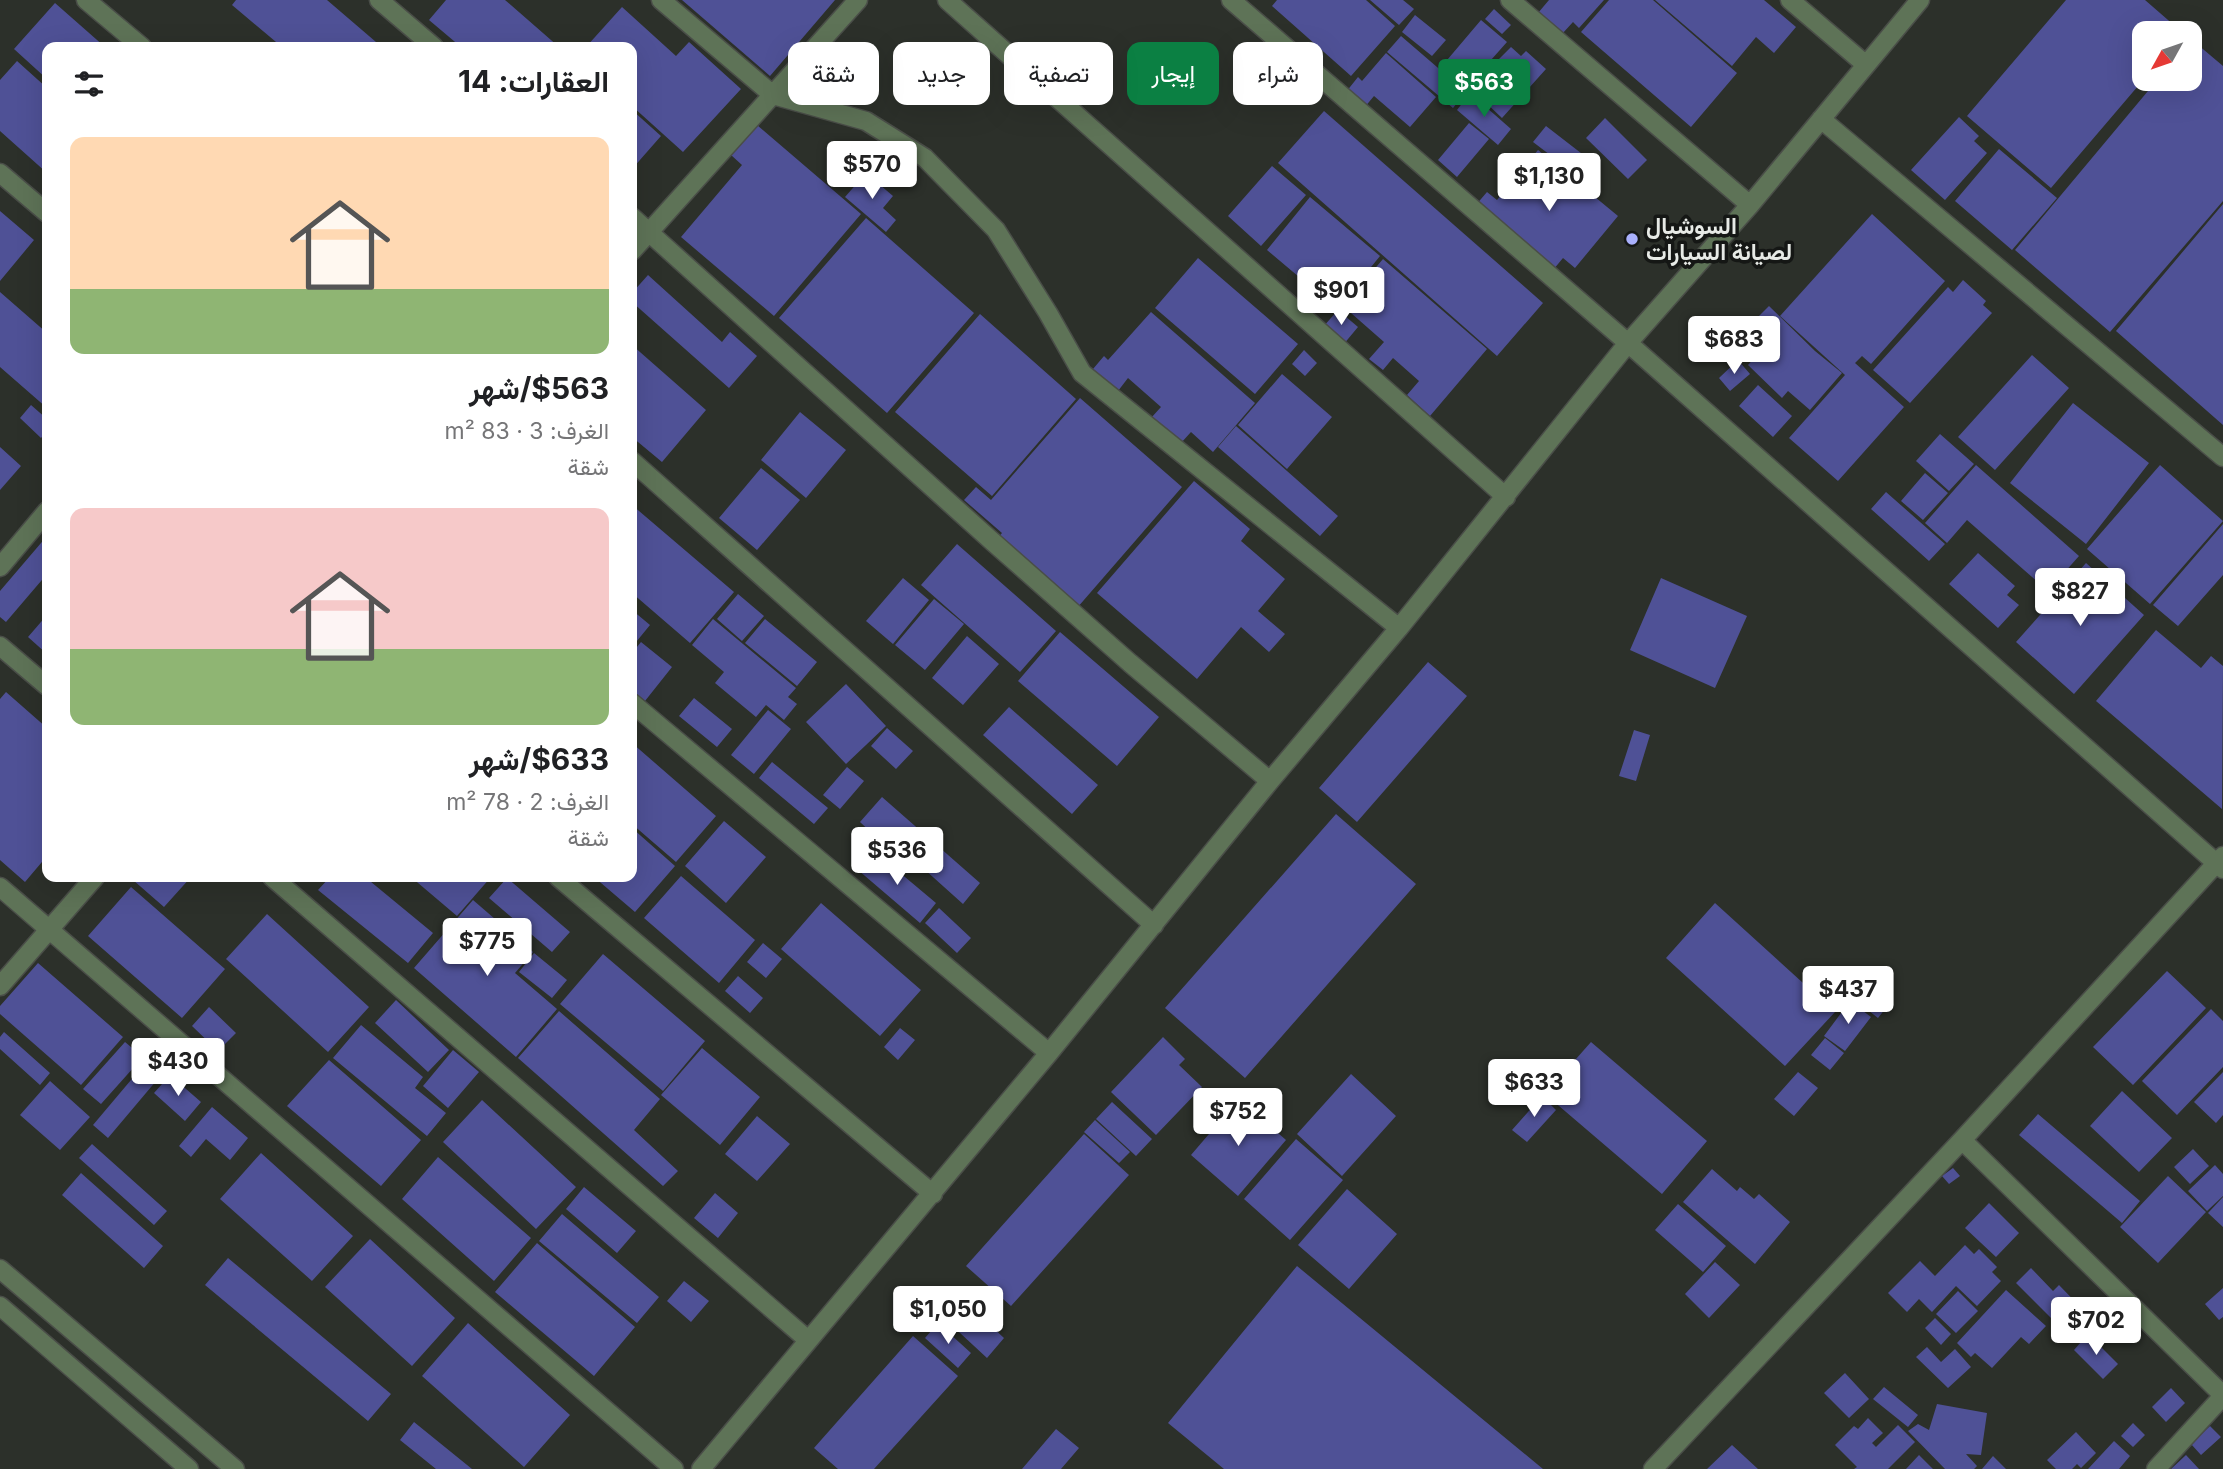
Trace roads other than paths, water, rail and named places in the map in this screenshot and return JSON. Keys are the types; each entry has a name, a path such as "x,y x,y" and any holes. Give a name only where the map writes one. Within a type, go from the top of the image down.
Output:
{"street":[{"path":"86,0 136,42"},
{"path":"379,0 428,42"},
{"path":"661,0 773,95 866,121 925,158 996,230 1082,373 1399,628"},
{"path":"637,245 858,0"},
{"path":"947,0 1506,497"},
{"path":"1231,0 1628,343 2221,863 1653,1469"},
{"path":"1510,0 1750,205"},
{"path":"1790,0 1865,64"},
{"path":"701,1469 933,1195 1270,781 1506,497 1628,343 1750,205 1920,0"},
{"path":"1821,119 2223,457"},
{"path":"0,173 42,209"},
{"path":"637,221 993,542 1130,663 1270,781"},
{"path":"637,465 1154,925"},
{"path":"0,567 42,517"},
{"path":"0,646 42,682"},
{"path":"637,707 1049,1053"},
{"path":"0,986 91,882"},
{"path":"278,882 808,1340"},
{"path":"564,882 933,1195"},
{"path":"0,887 674,1469"},
{"path":"1962,1140 2223,1395 2156,1469"},
{"path":"0,1269 235,1469"},
{"path":"0,1306 190,1469"}],"place":[{"name":"السوشيال لصيانة السيارات","path":"1632,239"}]}
